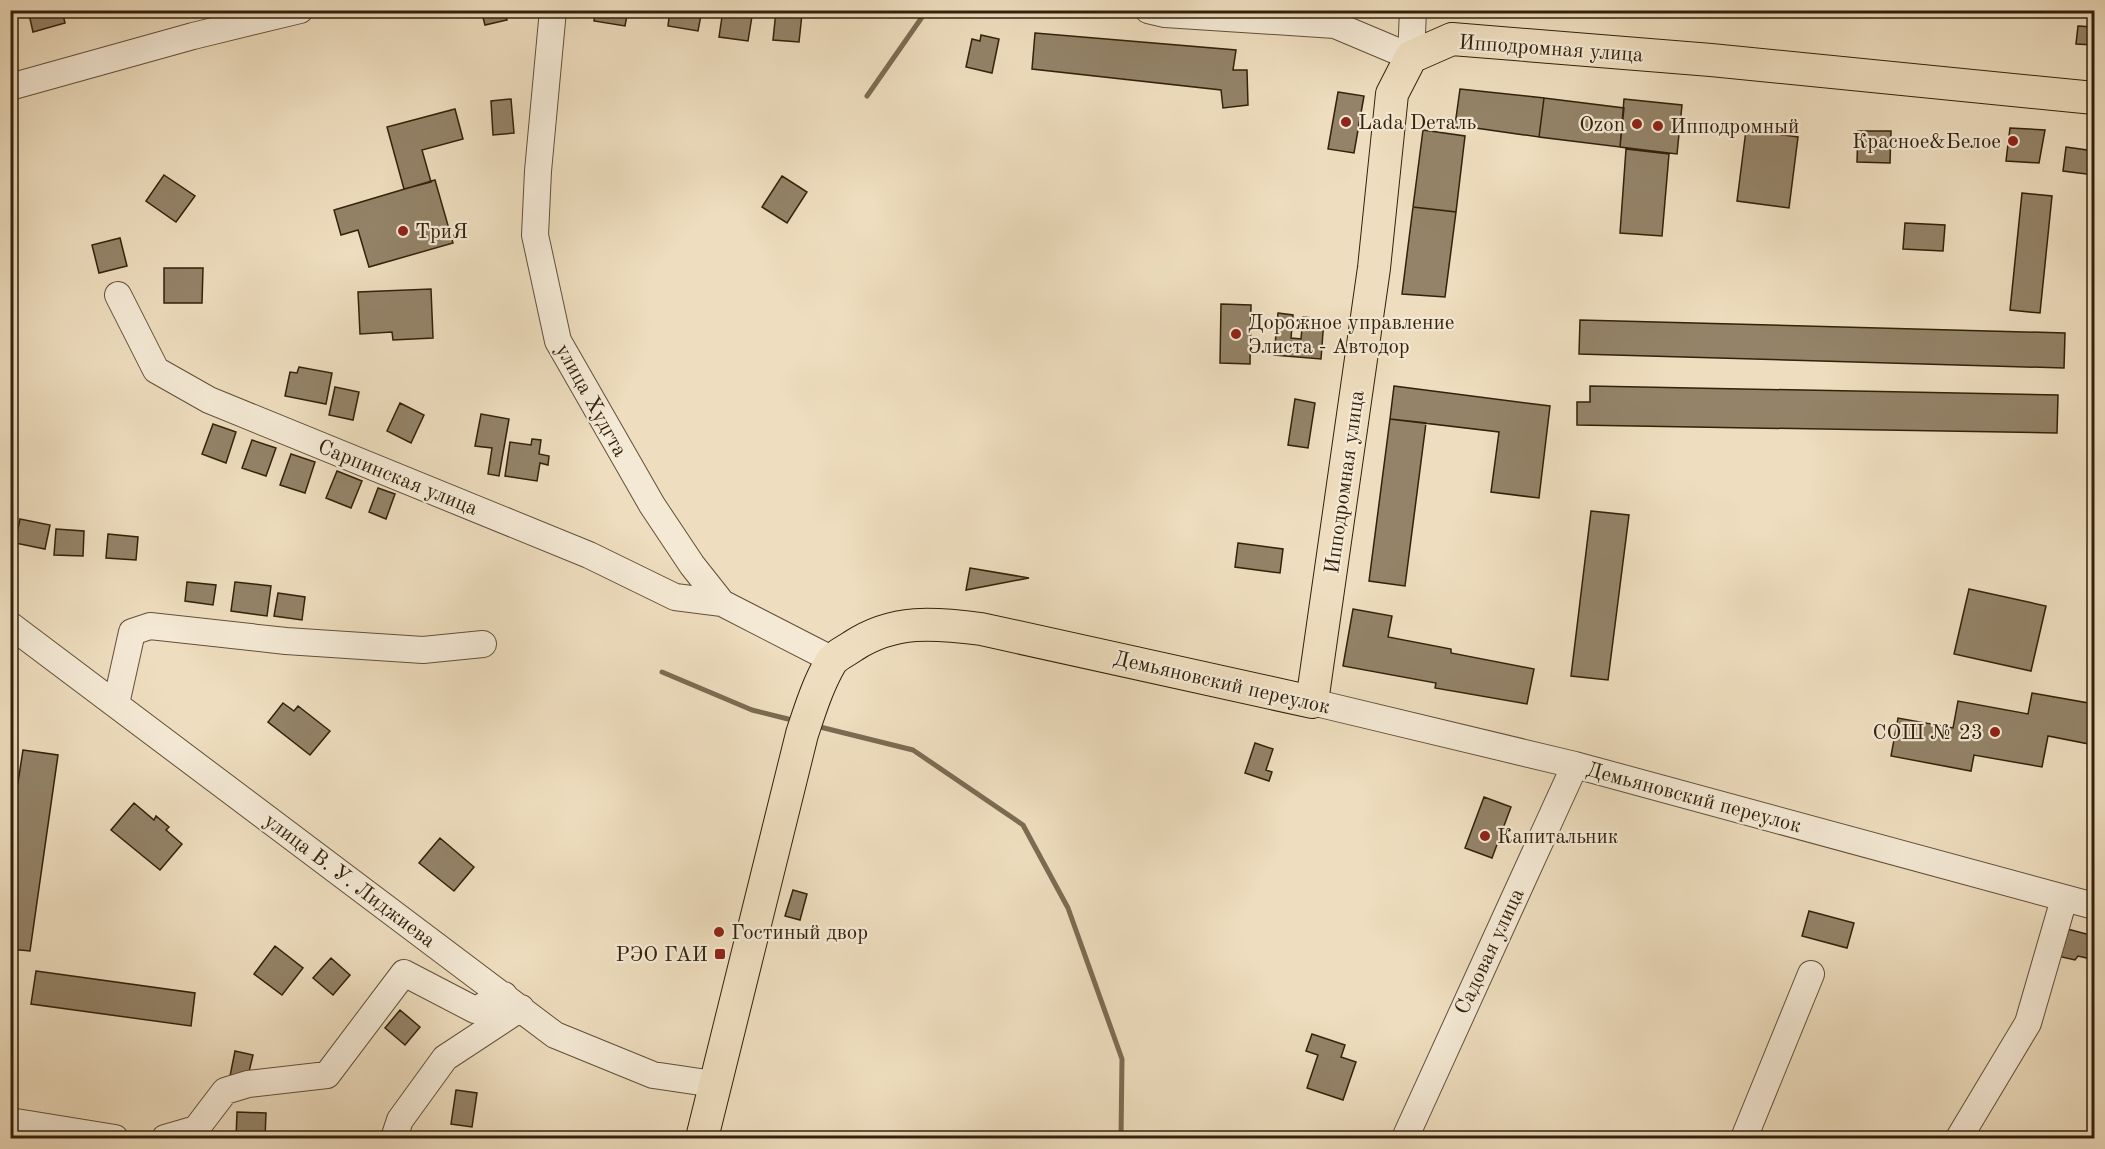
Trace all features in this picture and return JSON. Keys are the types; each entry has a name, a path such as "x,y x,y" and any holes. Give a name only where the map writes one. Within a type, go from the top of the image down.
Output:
{"main road":[{"name":"Ипподромная улица","path":"1312,702 1374,268 1392,94 1411,57 1452,39 1711,60 2094,98"},
{"name":"Демьяновский переулок","path":"832,660 873,634 904,626 941,624 981,629 1312,702"},
{"path":"702,1138 802,734 815,696 832,660"}],"street":[{"path":"10,87 193,36 300,10"},
{"name":"улица Худгта","path":"553,10 538,171 535,235 558,341 652,505 692,565 722,603 832,660"},
{"path":"1148,10 1165,15 1335,25 1411,57 1413,10"},
{"name":"Сарпинская улица","path":"118,295 156,370 209,400 590,555 675,597 722,603"},
{"name":"улица В. У. Лиджиева","path":"10,625 555,1035 653,1075 714,1084"},
{"path":"116,704 132,632 150,626 286,641 412,649 483,644"},
{"name":"Демьяновский переулок","path":"1312,702 1575,765 2094,906"},
{"name":"Садовая улица","path":"1405,1138 1575,765"},
{"path":"1959,1138 2028,1023 2064,898"},
{"path":"165,1138 196,1130 225,1091 248,1084 327,1076 404,973 475,1011 512,1001"},
{"path":"1744,1138 1811,974"},
{"path":"394,1138 400,1120 445,1058 512,1001"},
{"path":"10,1121 116,1138"}],"building":[{"path":"28,10 62,10 65,23 33,32"},
{"path":"481,10 505,10 507,20 485,25"},
{"path":"596,10 628,10 625,26 594,21"},
{"path":"670,10 702,10 698,31 668,26"},
{"path":"723,10 753,10 748,41 719,37"},
{"path":"776,11 802,14 799,42 773,40"},
{"path":"2078,26 2094,27 2094,45 2076,44"},
{"path":"1035,33 1236,50 1233,70 1247,70 1248,105 1223,108 1221,90 1032,69"},
{"path":"981,35 999,39 992,73 966,67 972,39 980,41"},
{"path":"1460,89 1544,98 1539,137 1455,125"},
{"name":"Lada Dеталь","path":"1338,92 1364,96 1354,153 1328,149"},
{"path":"1544,98 1624,108 1620,147 1539,137"},
{"path":"511,99 514,133 493,135 491,101"},
{"path":"1624,99 1682,105 1677,154 1620,147"},
{"path":"455,109 463,139 422,150 431,182 404,189 387,127"},
{"path":"2010,128 2045,130 2039,163 2006,161"},
{"path":"1423,130 1465,136 1456,212 1413,207"},
{"path":"1746,130 1798,137 1789,208 1737,201"},
{"path":"1858,131 1891,131 1890,163 1857,162"},
{"path":"2066,147 2094,151 2094,175 2063,171"},
{"path":"1626,149 1669,154 1662,236 1620,233"},
{"path":"164,175 195,196 176,222 146,201"},
{"path":"782,176 807,192 787,223 762,207"},
{"path":"435,180 453,243 369,267 358,230 341,235 334,210"},
{"path":"2022,193 2052,196 2040,313 2010,310"},
{"path":"1413,207 1456,212 1445,297 1402,294"},
{"path":"1905,223 1945,225 1943,251 1903,249"},
{"path":"120,238 127,266 99,273 92,245"},
{"path":"164,268 203,268 202,303 164,303"},
{"path":"431,289 433,338 393,340 392,332 360,334 358,292"},
{"name":"Дорожное управление Элиста - Автодор","path":"1221,304 1251,305 1250,364 1220,363"},
{"path":"1278,313 1293,315 1291,338 1301,339 1303,317 1324,319 1321,359 1274,355"},
{"path":"1580,320 2065,333 2064,368 1579,354"},
{"path":"299,367 332,373 326,404 285,396 290,372 297,373"},
{"path":"1394,386 1550,406 1539,498 1491,492 1499,432 1390,419"},
{"path":"1590,386 2058,395 2057,433 1577,425 1577,402 1590,402"},
{"path":"335,387 359,392 353,420 329,415"},
{"path":"1295,399 1315,403 1308,448 1288,445"},
{"path":"400,403 424,415 411,443 387,431"},
{"path":"481,414 509,419 499,476 488,474 492,448 475,446"},
{"path":"1390,419 1426,423 1405,586 1369,581"},
{"path":"213,424 236,432 226,463 202,454"},
{"path":"532,439 541,440 539,454 549,456 548,465 540,463 537,481 505,476 510,442 531,445"},
{"path":"252,440 276,448 266,476 242,468"},
{"path":"291,454 315,462 305,493 280,485"},
{"path":"337,471 362,481 351,508 326,498"},
{"path":"378,488 395,494 386,519 369,512"},
{"path":"1591,511 1629,515 1608,680 1571,676"},
{"path":"20,519 50,525 45,549 15,543"},
{"path":"56,529 84,531 83,556 54,555"},
{"path":"108,534 138,537 136,560 106,558"},
{"path":"1238,543 1283,549 1280,573 1235,567"},
{"path":"970,568 1029,578 966,590"},
{"path":"187,582 216,585 213,605 185,601"},
{"path":"235,582 271,586 267,616 231,611"},
{"name":"СОШ № 23","path":"1969,589 2046,606 2031,671 1954,654"},
{"path":"278,593 305,597 302,620 274,616"},
{"path":"1353,609 1392,616 1388,637 1451,649 1451,653 1534,669 1527,704 1435,688 1436,683 1343,666"},
{"name":"СОШ № 23","path":"2032,693 2094,704 2094,745 2048,736 2042,767 1974,755 1971,771 1891,756 1898,718 1953,728 1958,701 2028,714"},
{"path":"283,703 294,711 298,706 330,731 310,755 268,722"},
{"path":"1255,743 1273,749 1266,770 1272,772 1269,781 1245,773"},
{"path":"23,750 58,755 30,951 10,949 10,834"},
{"path":"1484,797 1511,807 1492,858 1465,848"},
{"path":"134,803 154,820 156,816 169,827 166,830 182,844 160,870 111,830"},
{"path":"440,838 474,867 454,891 419,863"},
{"path":"793,890 807,894 800,920 785,916"},
{"path":"1809,911 1854,923 1847,948 1802,936"},
{"path":"2060,927 2094,936 2091,959 2078,956 2075,960 2053,955"},
{"path":"275,946 303,968 282,995 254,974"},
{"path":"331,958 350,975 333,995 313,978"},
{"path":"36,971 195,993 191,1026 31,1004"},
{"path":"400,1010 420,1027 405,1045 385,1028"},
{"path":"1312,1034 1345,1045 1341,1057 1356,1062 1343,1100 1307,1088 1318,1055 1306,1051"},
{"path":"235,1051 253,1055 247,1080 230,1076"},
{"path":"456,1090 477,1093 472,1127 451,1124"},
{"path":"237,1112 266,1113 265,1138 236,1138"}],"waterway":[{"path":"867,96 927,10"},
{"path":"662,672 752,710 788,719"},
{"path":"816,726 913,750 1023,825 1068,908 1122,1059 1121,1138"}],"place":[{"name":"Lada Dеталь","path":"1346,122"},
{"name":"Ozon","path":"1637,124"},
{"name":"Ипподромный","path":"1658,126"},
{"name":"Красное&Белое","path":"2013,141"},
{"name":"ТриЯ","path":"403,231"},
{"name":"Дорожное управление Элиста - Автодор","path":"1236,334"},
{"name":"СОШ № 23","path":"1995,732"},
{"name":"Капитальник","path":"1485,836"},
{"name":"Гостиный двор","path":"719,932"},
{"name":"РЭО ГАИ","path":"720,954"}]}
